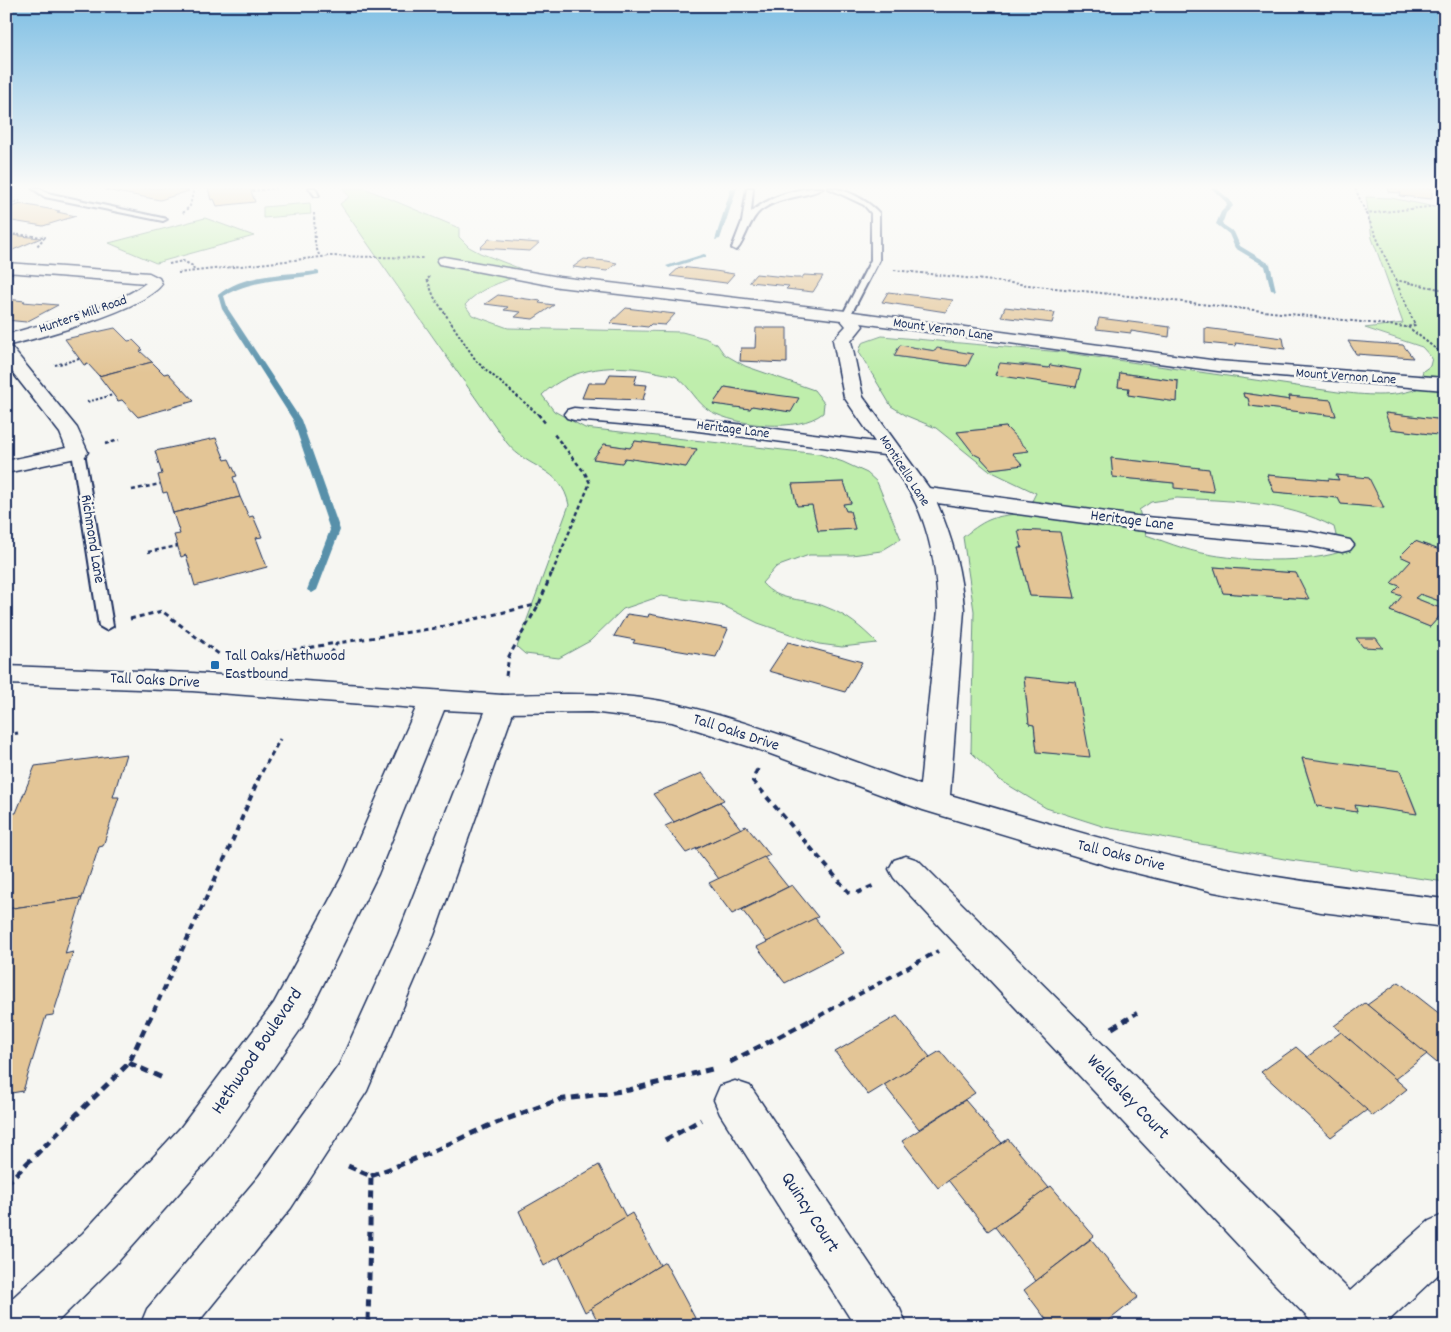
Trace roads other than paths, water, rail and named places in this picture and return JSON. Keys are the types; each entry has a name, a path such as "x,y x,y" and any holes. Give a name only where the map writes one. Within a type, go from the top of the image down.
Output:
{"street":[{"name":"Mount Vernon Lane","path":"444,261 559,282 846,316 1218,366 1445,384"},
{"name":"Hunters Mill Road","path":"6,267 141,278 154,281 154,284 133,298 6,341"},
{"name":"Monticello Lane","path":"846,316 855,326 842,340 854,397 922,494 936,526 950,583 951,610 934,802"},
{"name":"Richmond Lane","path":"6,352 70,432 78,452"},
{"name":"Heritage Lane","path":"574,414 690,424 891,450"},
{"path":"6,467 78,452"},
{"name":"Heritage Lane","path":"922,494 1136,523 1312,539 1342,545"},
{"name":"Tall Oaks Drive","path":"6,675 172,682 502,704 591,703 674,714 768,742 934,802 1115,855 1214,879 1321,898 1445,913"},
{"name":"Hethwood Boulevard","path":"18,1326 99,1249 196,1142 288,1015 361,874 434,700"},
{"path":"164,1326 276,1192 353,1078 416,935 502,704"},
{"name":"Wellesley Court","path":"906,869 1348,1325"},
{"name":"Quincy Court","path":"724,1078 883,1326"},
{"path":"1348,1325 1445,1238"}],"lane":[{"path":"846,316 875,260 875,250"},
{"name":"Richmond Lane","path":"78,452 106,626"}],"waterway":[{"path":"1242,250 1268,265 1274,290"},
{"path":"669,266 704,256"},
{"path":"312,590 335,530 297,420 225,309 221,295 243,284 255,281 317,273"}],"place":[{"name":"Tall Oaks/Hethwood Eastbound","path":"215,665"}]}
